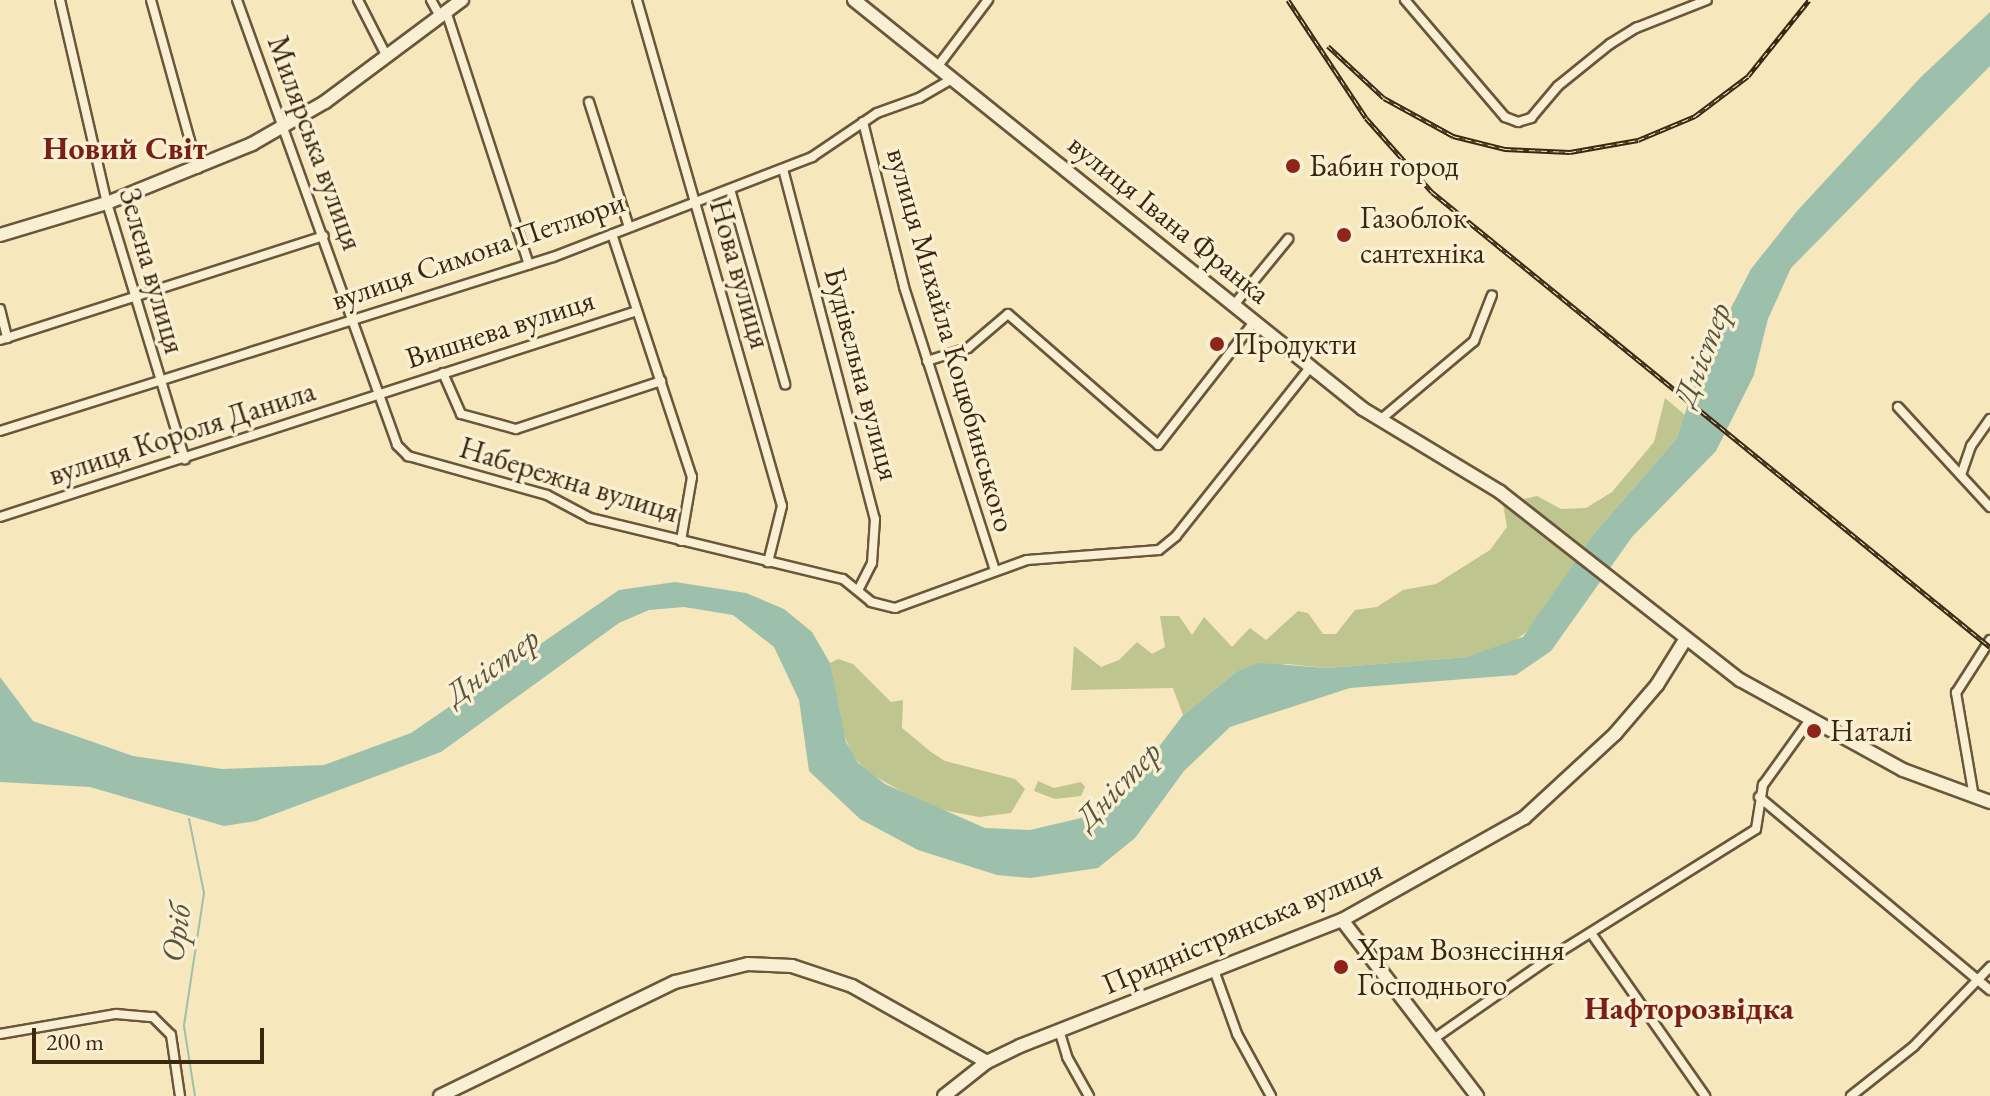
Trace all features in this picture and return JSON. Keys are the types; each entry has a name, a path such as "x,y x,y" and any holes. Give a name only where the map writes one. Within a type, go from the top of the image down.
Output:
{"main road":[{"path":"0,235 107,203 198,169 284,127 387,57 462,0"},
{"name":"вулиця Івана Франка","path":"854,0 1233,306 1380,420 1500,492 1685,640"},
{"path":"1685,640 1809,721 1903,770 1990,802"},
{"name":"Придністрянська вулиця","path":"944,1096 987,1062 1059,1030 1342,920 1524,818 1615,734 1657,685 1685,640"},
{"path":"1342,920 1477,1096"},
{"path":"440,1096 675,982 748,964 792,966 852,986 987,1062"}],"street":[{"name":"Зелена вулиця","path":"60,0 107,203 185,459"},
{"path":"151,0 198,169"},
{"name":"Милярська вулиця","path":"237,0 378,393"},
{"path":"358,0 387,57"},
{"path":"431,0 443,14 529,265"},
{"name":"Нова вулиця","path":"637,0 782,506 768,562"},
{"path":"938,66 988,0"},
{"path":"1405,0 1505,117 1518,122 1531,118 1558,86 1623,36 1707,0"},
{"name":"вулиця Симона Петлюри","path":"0,431 529,265 783,169 837,142 863,122 953,78"},
{"path":"589,102 629,227"},
{"name":"вулиця Михайла Коцюбинського","path":"863,122 927,361 995,571"},
{"name":"Будівельна вулиця","path":"783,169 875,519 872,563 858,590"},
{"path":"730,189 785,384"},
{"path":"612,234 692,477 681,541"},
{"path":"0,309 4,339 324,236"},
{"path":"1233,306 1288,239"},
{"path":"1380,420 1474,341 1492,295"},
{"name":"Вишнева вулиця","path":"378,393 637,311"},
{"path":"927,361 968,348 1008,314 1158,445 1254,322"},
{"path":"995,571 1047,557 1159,550 1176,536 1311,366"},
{"path":"443,373 461,414 516,429 661,381"},
{"name":"Набережна вулиця","path":"378,393 397,445 408,456 547,495 590,518 843,579 871,602 910,607 995,571"},
{"name":"вулиця Короля Данила","path":"0,517 185,459 378,393"},
{"path":"1898,407 1990,507"},
{"path":"1961,475 1971,446 1990,419"},
{"path":"1974,797 1956,693 1990,640"},
{"path":"1432,1040 1591,933 1756,829 1759,797 1809,721"},
{"path":"1759,797 1990,990"},
{"path":"1591,933 1705,1096"},
{"path":"1851,1096 1892,1066 1990,967"},
{"path":"1214,970 1237,1034 1271,1096"},
{"path":"0,1034 116,1014 153,1017 171,1035 180,1096"},
{"path":"1059,1030 1067,1057 1089,1096"}],"green space":[{"path":"1665,398 1685,415 1677,438 1597,530 1537,623 1509,646 1467,657 1327,668 1287,664 1236,672 1183,715 1173,688 1071,690 1074,646 1101,667 1119,660 1137,642 1152,654 1165,647 1160,616 1179,616 1192,635 1204,617 1232,647 1250,628 1266,640 1298,611 1308,613 1323,634 1336,634 1355,610 1377,607 1403,590 1436,584 1490,550 1507,527 1503,504 1537,496 1561,509 1586,508 1612,492 1654,442"},
{"path":"838,659 853,664 891,702 903,700 902,728 931,752 945,761 1015,779 1025,789 1011,813 979,817 932,808 867,772 852,755 842,729 830,672 830,663"},
{"path":"1038,781 1054,788 1081,782 1085,787 1081,796 1055,799 1034,791"}],"shaded area":[{"path":"1990,12 1990,66 1791,268 1768,319 1754,375 1716,451 1632,537 1551,651 1516,675 1350,688 1230,727 1184,771 1135,838 1098,868 1030,878 997,875 918,850 860,819 809,771 799,700 774,647 733,615 684,607 649,610 619,623 441,752 256,821 224,826 90,787 0,782 0,677 33,721 133,756 222,769 324,765 411,733 619,590 675,582 746,593 784,609 812,632 830,663 846,742 858,763 885,784 985,828 1030,830 1081,818 1124,793 1183,715 1236,672 1258,663 1327,668 1467,657 1523,637 1597,530 1677,438 1699,370 1751,269 1797,211 1921,77"}],"waterway":[{"name":"Оріб","path":"189,819 204,893 184,1026 195,1096"}],"railway":[{"path":"1288,0 1366,118 1432,192 1990,647"},
{"path":"1328,46 1384,98 1453,136 1505,149 1570,152 1638,140 1695,116 1748,76 1809,0"}],"place":[{"name":"Бабин город","path":"1293,166"},
{"name":"Газоблок сантехніка","path":"1344,235"},
{"name":"Продукти","path":"1217,344"},
{"name":"Наталi","path":"1814,731"},
{"name":"Храм Вознесіння Господнього","path":"1341,967"}],"district":[{"name":"Новий Світ","path":"125,148"},
{"name":"Нафторозвідка","path":"1689,1008"}],"water label":[{"name":"Дністер","path":"1702,354"},
{"name":"Дністер","path":"492,666"},
{"name":"Дністер","path":"1118,785"}]}
